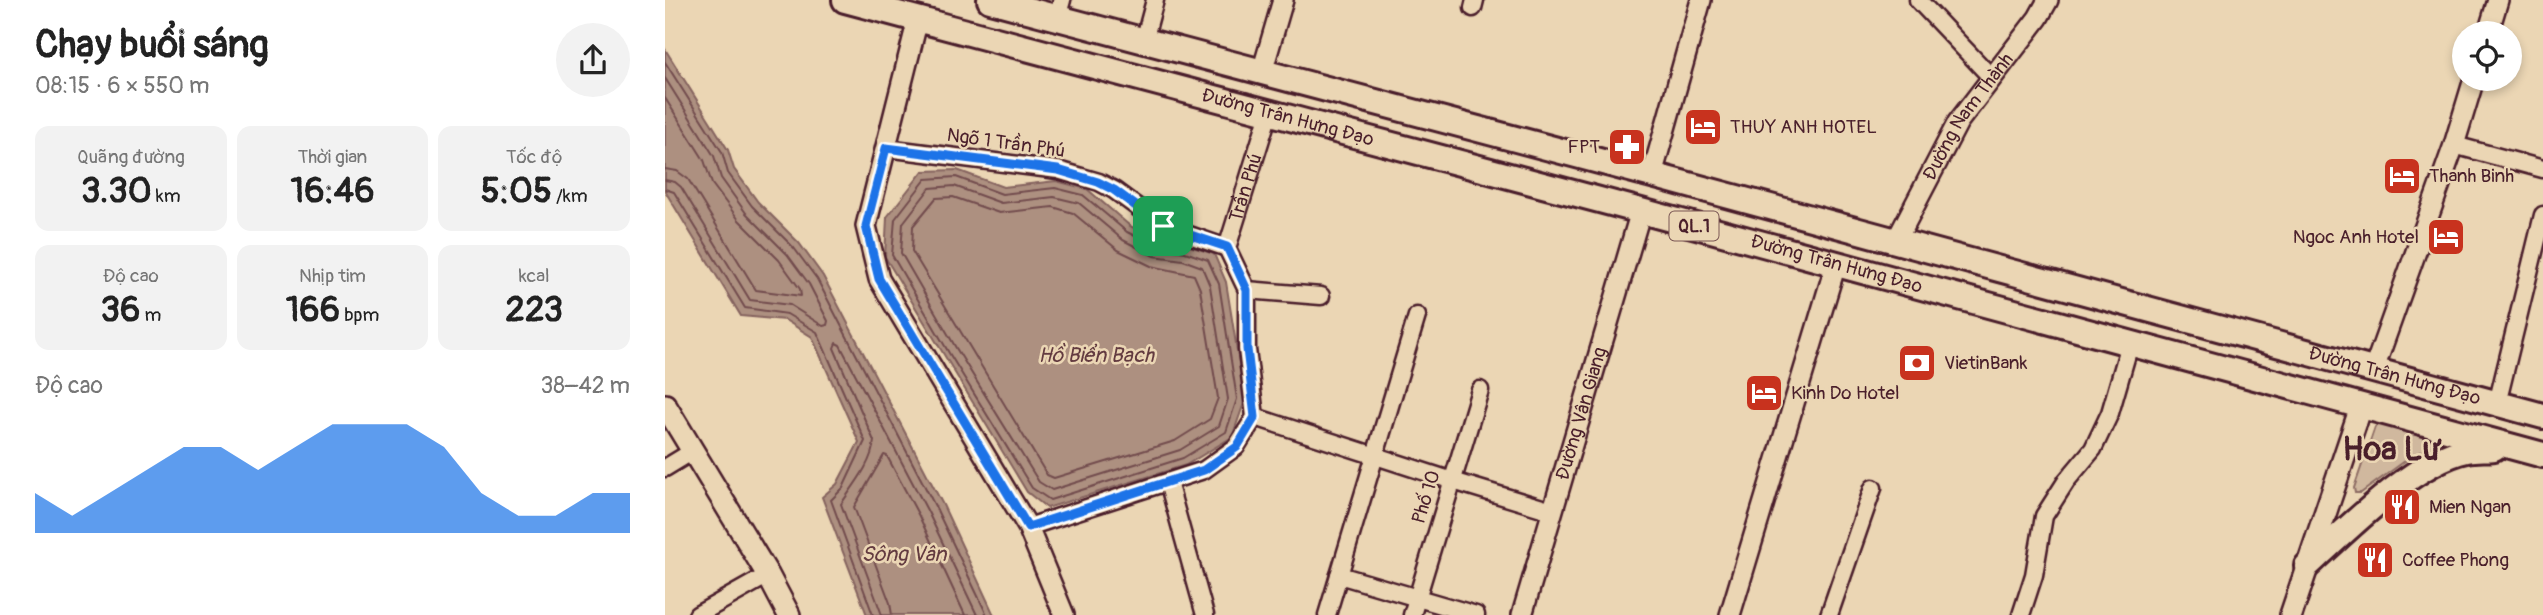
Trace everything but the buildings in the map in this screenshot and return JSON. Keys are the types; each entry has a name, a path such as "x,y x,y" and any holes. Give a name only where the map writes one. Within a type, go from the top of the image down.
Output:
{"highway":[{"name":"Đường Trân Hưng Đạo","path":"845,0 1641,211 2543,455"},
{"name":"Đường Trân Hưng Đạo","path":"989,0 1059,9 1144,41 2543,416"},
{"path":"1260,111 1262,72"},
{"path":"1641,211 1652,175"},
{"path":"2361,407 2374,372"},
{"path":"2307,566 2355,521 2425,467 2466,450 2513,447"}],"main road":[{"path":"665,405 768,575 789,615"},
{"path":"2291,615 2361,407"}],"street":[{"path":"1144,41 1155,0"},
{"path":"1262,72 1283,0"},
{"path":"1652,175 1700,0"},
{"path":"1918,0 1992,78"},
{"name":"Đường Nam Thành","path":"1896,241 1958,122 2038,18 2048,0"},
{"path":"2492,21 2498,0"},
{"path":"918,19 866,226 879,279 1028,527 1064,615"},
{"path":"2374,372 2470,91"},
{"name":"Trần Phú","path":"1255,417 1247,349 1247,290 1227,247 1260,111"},
{"path":"2454,145 2543,169"},
{"name":"Ngõ 1 Trần Phú","path":"886,148 1058,170 1114,190 1163,226 1227,247"},
{"name":"Đường Vân Giang","path":"1522,615 1641,211"},
{"path":"2497,404 2543,215"},
{"path":"1730,615 1836,264"},
{"path":"1247,290 1321,296"},
{"path":"1327,615 1417,316"},
{"path":"2021,615 2034,576 2044,516 2067,480 2093,449 2109,413 2130,344"},
{"name":"Phố 10","path":"1412,615 1480,390"},
{"path":"1028,527 1204,470 1237,447 1255,417 1552,511"},
{"path":"665,468 693,451"},
{"path":"1168,482 1205,615"},
{"path":"1829,615 1873,488"},
{"path":"697,615 768,575"},
{"path":"1339,575 1476,615"}],"shaded area":[{"path":"2381,422 2443,440 2409,458 2361,493 2355,493 2354,488 2375,427"}],"water":[{"name":"Sông Vân","path":"665,49 728,150 734,169 758,202 799,243 823,276 943,505 994,615 867,615 822,497 837,484 859,442 812,337 785,320 741,316 665,191"},
{"name":"Hồ Biển Bạch","path":"957,170 1003,187 1056,181 1087,189 1130,226 1159,241 1186,245 1214,254 1226,282 1245,400 1232,437 1186,465 1047,508 1027,492 885,257 887,217 923,171"}],"place":[{"name":"THUY ANH HOTEL","path":"1703,127"},
{"name":"FPT","path":"1627,147"},
{"name":"Thanh Binh","path":"2402,176"},
{"name":"Ngoc Anh Hotel","path":"2446,237"},
{"name":"VietinBank","path":"1917,363"},
{"name":"Kinh Do Hotel","path":"1764,393"},
{"name":"Mien Ngan","path":"2402,507"},
{"name":"Coffee Phong","path":"2375,560"}],"district":[{"name":"Hoa Lư","path":"2391,449"}],"route":[{"path":"886,148 1058,170 1098,182 1114,190 1163,226 1227,247 1247,290 1247,349 1255,417 1237,447 1204,470 1028,527 879,279 866,226 886,148"}]}
